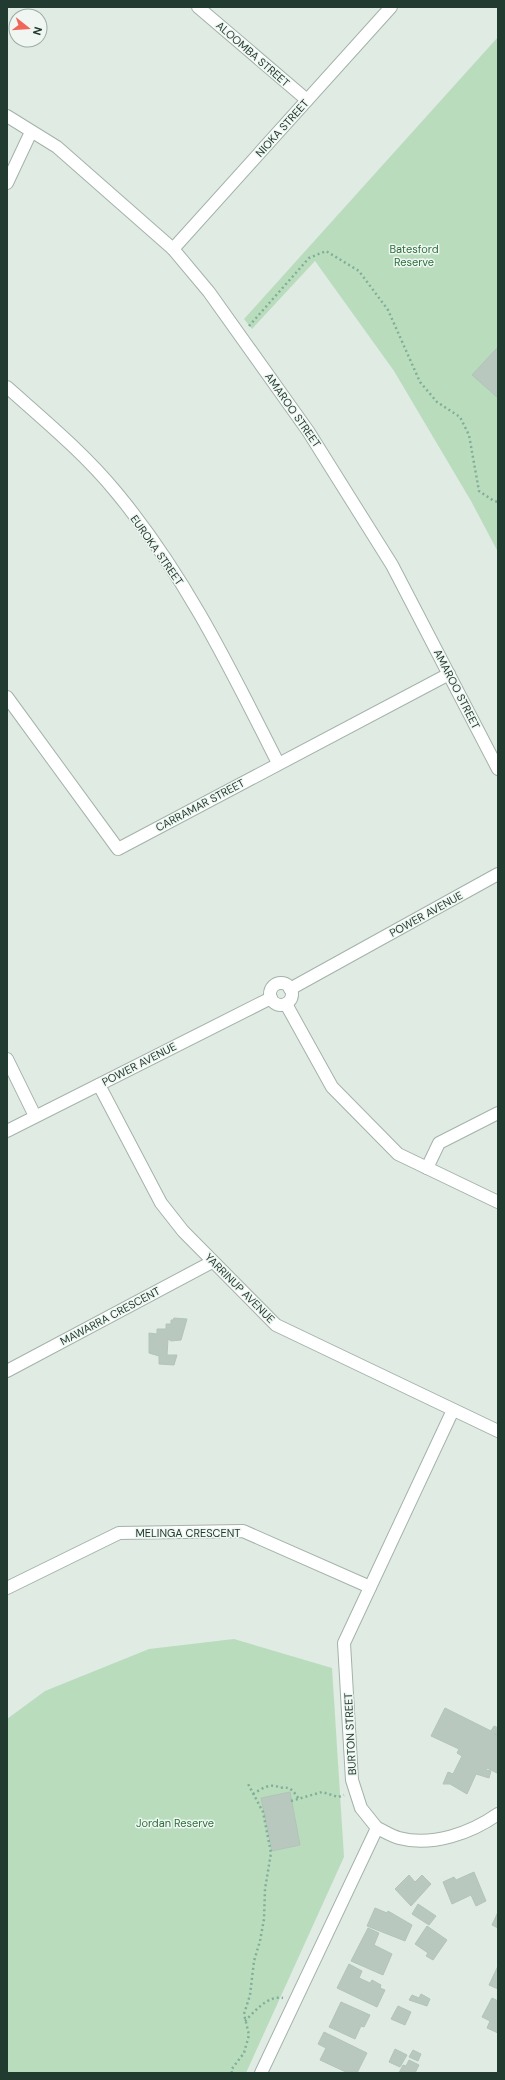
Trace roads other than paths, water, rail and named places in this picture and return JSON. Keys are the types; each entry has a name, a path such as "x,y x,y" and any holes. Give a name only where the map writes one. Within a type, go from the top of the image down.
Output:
{"street":[{"name":"ALOOMBA STREET","path":"198,7 307,100"},
{"name":"NIOKA STREET","path":"173,249 391,7"},
{"name":"AMAROO STREET","path":"7,116 57,147 173,249 209,292 308,431 392,565 498,769"},
{"path":"7,183 31,132"},
{"name":"EUROKA STREET","path":"7,387 60,434 115,491 170,564 224,655 278,763"},
{"name":"CARRAMAR STREET","path":"7,697 118,849 278,763 449,674"},
{"name":"POWER AVENUE","path":"290,989 498,874"},
{"path":"276,984 284,984 290,989 291,998 286,1004 277,1004 271,998 272,989 276,984"},
{"name":"POWER AVENUE","path":"7,1131 271,998"},
{"path":"286,1004 332,1087 398,1154 498,1202"},
{"path":"7,1059 35,1116"},
{"name":"YARRINUP AVENUE","path":"99,1085 161,1203 183,1231 212,1262 276,1325 498,1431"},
{"path":"428,1168 439,1143 498,1113"},
{"name":"MAWARRA CRESCENT","path":"7,1371 212,1262"},
{"name":"BURTON STREET","path":"377,1828 361,1808 352,1780 344,1644 453,1410"},
{"name":"MELINGA CRESCENT","path":"7,1588 119,1533 243,1531 370,1587"},
{"path":"261,2073 377,1828 399,1838 426,1841 455,1836 488,1821 498,1814"}],"park label":[{"name":"Batesford Reserve","path":"414,255"},
{"name":"Jordan Reserve","path":"175,1823"}]}
